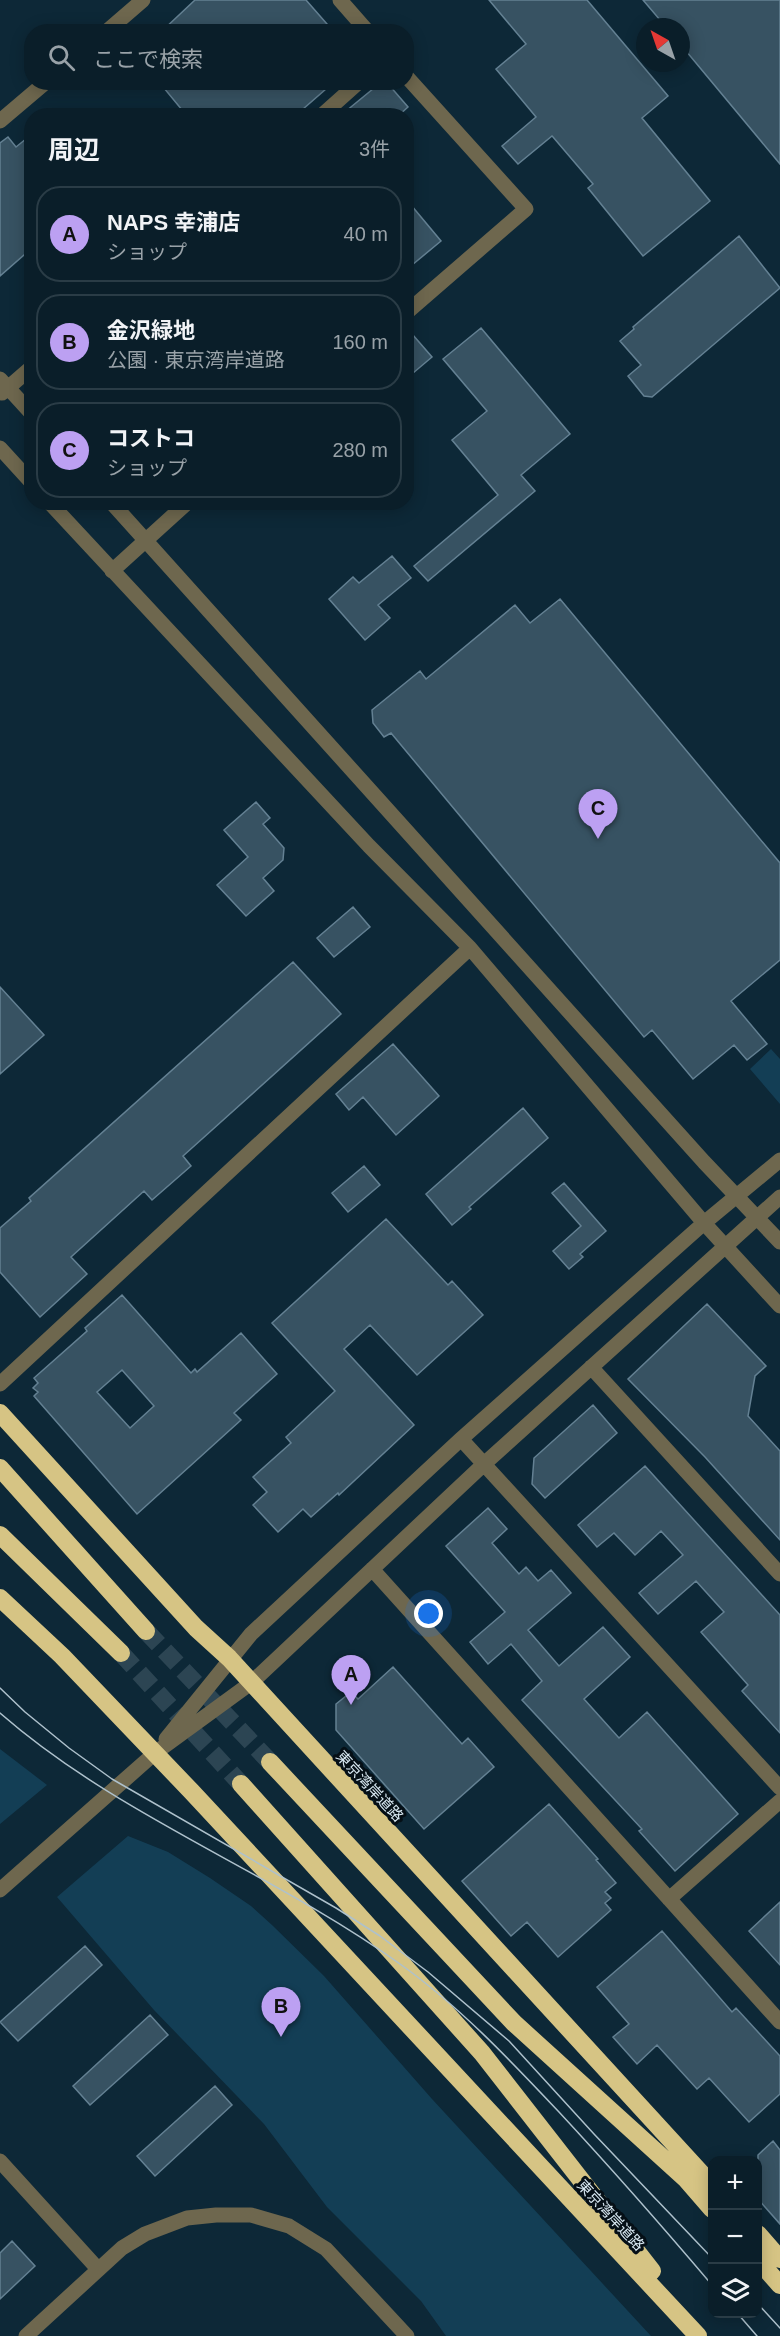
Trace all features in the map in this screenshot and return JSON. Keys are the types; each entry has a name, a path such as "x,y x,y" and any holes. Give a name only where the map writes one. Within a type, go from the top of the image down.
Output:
{"highway":[{"name":"東京湾岸道路","path":"0,1413 196,1628 229,1658 708,2181"},
{"path":"0,1468 146,1631"},
{"path":"0,1534 121,1653"},
{"name":"東京湾岸道路","path":"0,1598 62,1656 155,1753 698,2336"},
{"path":"270,1762 514,2023 686,2179 708,2204"},
{"path":"241,1784 482,2053 703,2336"},
{"path":"762,2239 780,2259"},
{"path":"762,2264 780,2285"}],"street":[{"path":"115,24 143,0"},
{"path":"340,0 361,24"},
{"path":"414,85 526,210 414,306"},
{"path":"0,121 37,90"},
{"path":"330,108 350,90"},
{"path":"24,373 3,387 24,407"},
{"path":"0,448 24,474"},
{"path":"57,510 369,846 470,948 704,1223 780,1306"},
{"path":"118,510 736,1197 780,1242"},
{"path":"112,571 179,510"},
{"path":"0,1384 470,948"},
{"path":"155,1753 250,1634 461,1439 704,1223 780,1160"},
{"path":"0,1890 155,1753 251,1683 484,1464 780,1197"},
{"path":"591,1367 780,1574"},
{"path":"461,1439 780,1788"},
{"path":"372,1569 780,2022"},
{"path":"669,1899 780,1801"},
{"path":"0,2161 98,2269"},
{"path":"26,2336 122,2248 145,2234 187,2218 216,2215 251,2215 289,2226 326,2249 407,2336"}],"shaded area":[{"path":"771,1049 780,1059 780,1104 750,1069"},
{"path":"0,1749 47,1785 0,1824"},
{"path":"128,1836 168,1852 251,1906 272,1925 324,1976 432,2099 651,2336 446,2336 421,2301 327,2207 264,2124 154,2010 57,1897"}],"building":[{"path":"195,0 306,0 327,24 170,24"},
{"path":"489,0 587,0 636,58 636,72 648,72 668,96 642,118 710,201 643,256 588,188 593,184 552,136 518,164 502,146 536,117 496,69 526,44"},
{"path":"643,0 780,0 780,164 690,56 690,18 658,18"},
{"path":"166,90 325,90 304,108 180,108"},
{"path":"372,90 393,90 408,107 407,108 350,108"},
{"path":"8,137 16,147 24,140 24,255 0,276 0,143"},
{"path":"414,209 441,241 414,263"},
{"path":"739,236 780,288 652,397 644,396 628,376 641,365 620,341 634,329 633,327"},
{"path":"481,328 570,434 521,475 535,491 428,581 414,566 498,495 452,440 487,411 443,359"},
{"path":"414,336 432,357 414,372"},
{"path":"392,556 411,578 378,605 390,618 365,640 329,599 353,577 359,583"},
{"path":"560,599 780,863 780,960 731,1001 767,1044 747,1060 734,1045 693,1079 652,1030 644,1037 391,733 384,737 373,723 372,710 420,671 426,679 515,605 530,623"},
{"path":"256,802 270,818 263,824 284,848 283,860 263,878 274,891 246,916 217,885 248,857 224,830"},
{"path":"353,907 370,927 334,957 317,938"},
{"path":"293,962 341,1014 183,1156 191,1166 152,1200 144,1191 71,1257 87,1274 40,1317 0,1272 0,1228 31,1201 29,1198"},
{"path":"0,987 44,1035 0,1074"},
{"path":"393,1044 439,1096 396,1135 363,1097 349,1110 336,1094"},
{"path":"523,1108 548,1138 469,1207 471,1209 452,1225 426,1194"},
{"path":"364,1166 380,1185 348,1212 332,1193"},
{"path":"564,1183 606,1231 580,1254 583,1257 569,1269 553,1251 581,1226 552,1193"},
{"path":"386,1219 448,1285 452,1281 483,1315 417,1375 370,1325 344,1349 414,1425 339,1495 338,1493 311,1517 303,1509 278,1532 253,1505 267,1492 253,1477 291,1443 286,1437 335,1391 272,1323"},
{"path":"122,1295 191,1373 195,1369 197,1372 241,1333 277,1374 234,1413 241,1420 137,1514 34,1396 38,1392 33,1388 38,1383 34,1378 87,1331 85,1328","holes":["122,1370 154,1406 130,1428 97,1392"]},
{"path":"707,1304 766,1366 755,1376 748,1416 780,1451 780,1540 705,1457 628,1379"},
{"path":"593,1405 617,1433 545,1498 532,1484 534,1458"},
{"path":"645,1466 780,1615 780,1733 742,1691 748,1685 701,1632 724,1612 696,1581 658,1614 639,1593 683,1555 661,1531 635,1555 614,1533 597,1547 578,1525"},
{"path":"488,1508 507,1529 492,1543 519,1574 526,1567 538,1581 551,1570 571,1593 528,1630 559,1666 603,1627 630,1657 584,1699 619,1738 647,1712 738,1814 675,1871 639,1831 642,1829 522,1700 542,1681 511,1644 488,1664 470,1642 505,1612 446,1546"},
{"path":"393,1667 462,1744 468,1738 494,1767 424,1829 336,1730 336,1704 351,1692 358,1699"},
{"path":"549,1804 616,1883 605,1892 611,1898 605,1903 611,1910 558,1957 527,1922 511,1936 462,1881"},
{"path":"780,1902 780,1965 749,1931"},
{"path":"662,1931 732,2012 736,2008 780,2056 780,2094 749,2122 709,2078 697,2089 657,2045 637,2064 613,2037 629,2024 597,1987"},
{"path":"85,1946 102,1965 18,2041 0,2022"},
{"path":"150,2015 168,2035 90,2105 73,2086"},
{"path":"215,2086 232,2105 155,2176 137,2156"},
{"path":"773,2141 780,2150 780,2224 762,2204 762,2156 758,2155"},
{"path":"12,2241 35,2266 0,2299 0,2253"}],"tunnel":[{"path":"146,1631 270,1762"},
{"path":"121,1653 241,1784"}],"tram line":[{"path":"0,1688 69,1748 112,1779 336,1908 380,1936 428,1972 509,2041 708,2254"},
{"path":"0,1713 46,1750 95,1783 145,1814 351,1931 422,1980 483,2034 540,2092 708,2280"},
{"path":"762,2308 780,2328"},
{"path":"741,2318 757,2336"}],"place":[{"name":"コストコ","path":"598,839"},
{"name":"NAPS 幸浦店","path":"351,1705"},
{"name":"金沢緑地","path":"281,2037"}]}
